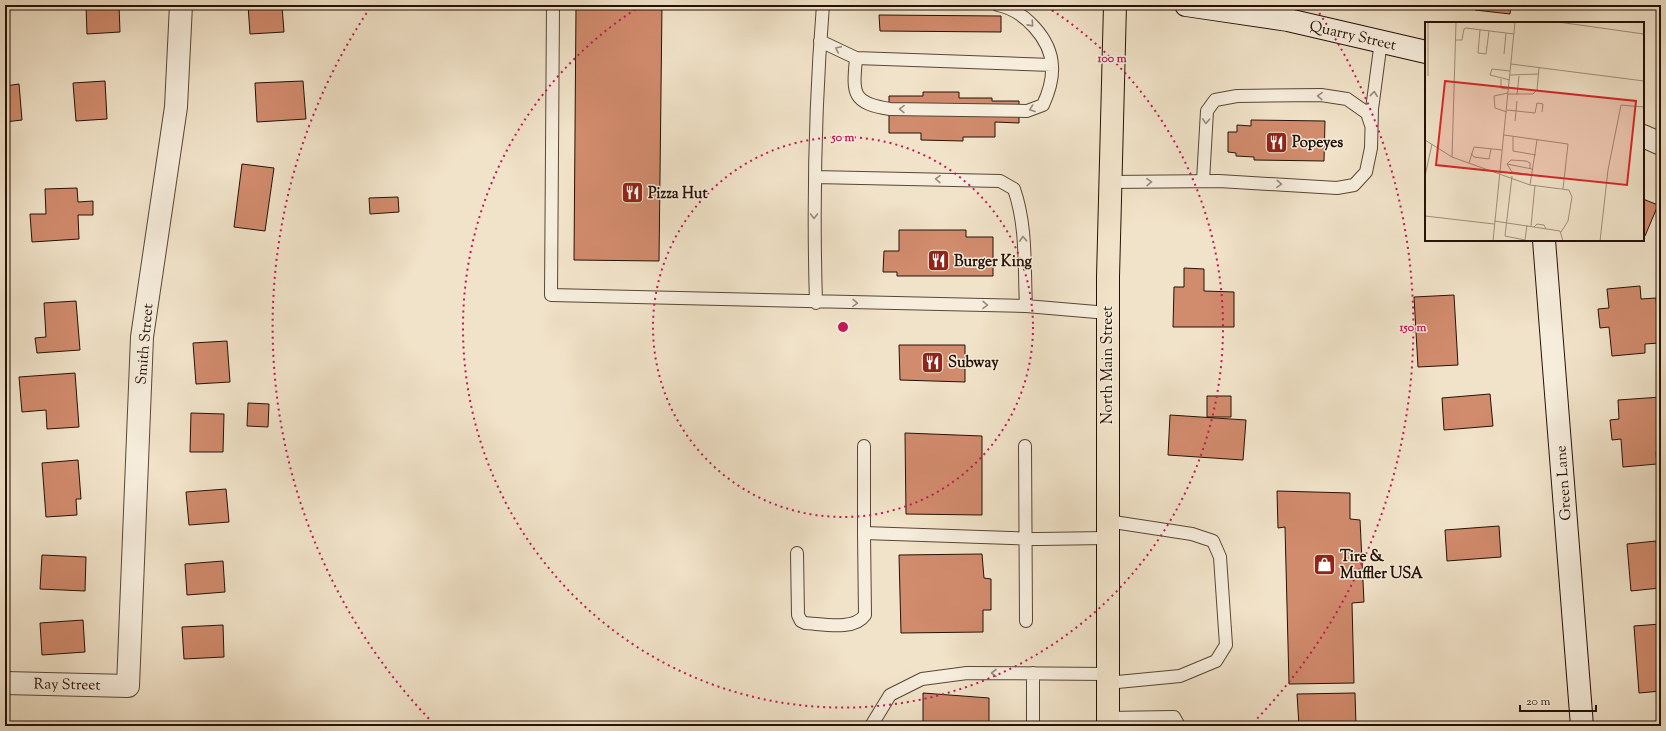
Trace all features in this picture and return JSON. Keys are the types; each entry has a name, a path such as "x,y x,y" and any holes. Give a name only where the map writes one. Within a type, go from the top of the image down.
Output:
{"highway":[{"name":"North Main Street","path":"1108,722 1108,313 1115,5"}],"street":[{"name":"Smith Street","path":"128,686 142,337 176,107 181,5"},
{"name":"Quarry Street","path":"1186,5 1288,20 1425,52"},
{"path":"1644,136 1661,144"},
{"name":"Green Lane","path":"1544,241 1582,726"},
{"name":"Ray Street","path":"5,683 128,686"}],"lane":[{"path":"553,5 551,295 816,303 1026,306 1108,313"},
{"path":"816,303 814,177 822,5"},
{"path":"856,58 854,88 859,98 872,106 890,109 1027,111 1043,104 1050,90 1052,65 1042,39 1029,21 1006,7 998,5"},
{"path":"820,41 856,58 1052,65"},
{"path":"1110,182 1203,181 1337,188 1354,185 1366,172 1371,148 1375,83 1381,41"},
{"path":"1203,181 1207,111 1215,100 1245,96 1321,95 1347,99 1367,113 1372,128"},
{"path":"814,177 1000,181 1014,189 1021,213 1026,306"},
{"path":"797,553 798,615 800,621 805,623 852,624 861,621 865,615 864,446"},
{"path":"1026,446 1026,621"},
{"path":"864,533 1026,538 1107,530 1192,534 1213,541 1220,557 1226,645 1216,661 1180,676 1107,678 1034,673 967,673 922,679 890,695 871,726"},
{"path":"1033,726 1034,673"},
{"path":"1108,722 1174,717 1179,726"}],"building":[{"path":"86,5 119,5 120,32 87,34"},
{"path":"248,5 290,5 282,6 284,32 250,34"},
{"path":"576,5 662,5 659,261 574,260"},
{"path":"1476,5 1511,5 1510,14 1475,10"},
{"path":"879,15 1001,16 1001,32 880,31"},
{"path":"105,81 107,119 76,121 73,83"},
{"path":"303,81 306,119 257,122 255,83"},
{"path":"19,84 22,120 5,122 5,86"},
{"path":"923,92 959,92 959,98 992,98 992,101 1019,101 1019,123 995,122 995,137 963,137 963,141 921,140 921,133 889,133 889,96 923,96"},
{"name":"Popeyes","path":"1251,120 1325,121 1324,161 1254,160 1254,157 1236,156 1236,153 1228,152 1228,132 1237,132 1237,125 1251,126"},
{"path":"242,164 274,168 265,231 234,227"},
{"path":"77,188 78,202 93,201 93,215 78,215 79,239 32,242 30,214 46,214 45,189"},
{"path":"398,197 399,212 370,214 369,198"},
{"path":"1644,199 1658,205 1644,236"},
{"name":"Burger King","path":"899,230 966,230 966,237 993,237 993,276 897,276 897,272 883,272 884,251 899,251"},
{"path":"1184,268 1204,269 1204,291 1234,292 1234,327 1173,327 1174,287 1184,287"},
{"path":"1640,286 1641,299 1656,298 1659,343 1645,344 1645,353 1612,356 1609,327 1600,328 1598,309 1609,308 1607,289"},
{"path":"1454,295 1458,365 1418,367 1414,297"},
{"path":"76,301 80,350 37,353 35,338 46,337 44,303"},
{"path":"227,341 230,382 196,384 193,343"},
{"name":"Subway","path":"899,345 965,345 965,382 900,380"},
{"path":"75,373 79,427 47,429 46,410 22,412 19,377"},
{"path":"1490,394 1493,426 1444,430 1442,398"},
{"path":"1207,396 1231,396 1231,417 1207,417"},
{"path":"1661,397 1661,451 1656,452 1657,464 1623,467 1621,439 1612,440 1610,420 1619,419 1618,400"},
{"path":"248,403 269,404 268,427 247,426"},
{"path":"191,413 224,414 223,452 190,452"},
{"path":"1170,415 1246,420 1243,460 1168,455"},
{"path":"905,433 982,436 982,515 906,514"},
{"path":"78,460 81,499 76,499 77,515 46,517 42,463"},
{"path":"226,489 229,522 189,525 186,492"},
{"name":"Tire & Muffler USA","path":"1277,491 1350,493 1350,519 1360,520 1364,602 1352,603 1354,683 1289,684 1285,527 1278,528"},
{"path":"1499,526 1501,557 1447,561 1445,530"},
{"path":"1656,541 1660,588 1631,591 1627,544"},
{"path":"982,554 984,578 991,579 991,610 983,610 983,632 901,633 899,555"},
{"path":"42,555 86,557 85,591 40,589"},
{"path":"223,561 225,592 187,595 185,564"},
{"path":"83,620 85,652 42,655 40,623"},
{"path":"1661,624 1661,691 1639,693 1634,626"},
{"path":"223,625 224,657 184,659 182,627"},
{"path":"923,693 989,698 989,726 923,726"},
{"path":"1355,693 1356,726 1299,726 1297,694"}],"place":[{"name":"Popeyes","path":"1276,142"},
{"name":"Pizza Hut","path":"633,193"},
{"name":"Burger King","path":"938,261"},
{"name":"Subway","path":"932,362"},
{"name":"Tire & Muffler USA","path":"1324,565"}]}
